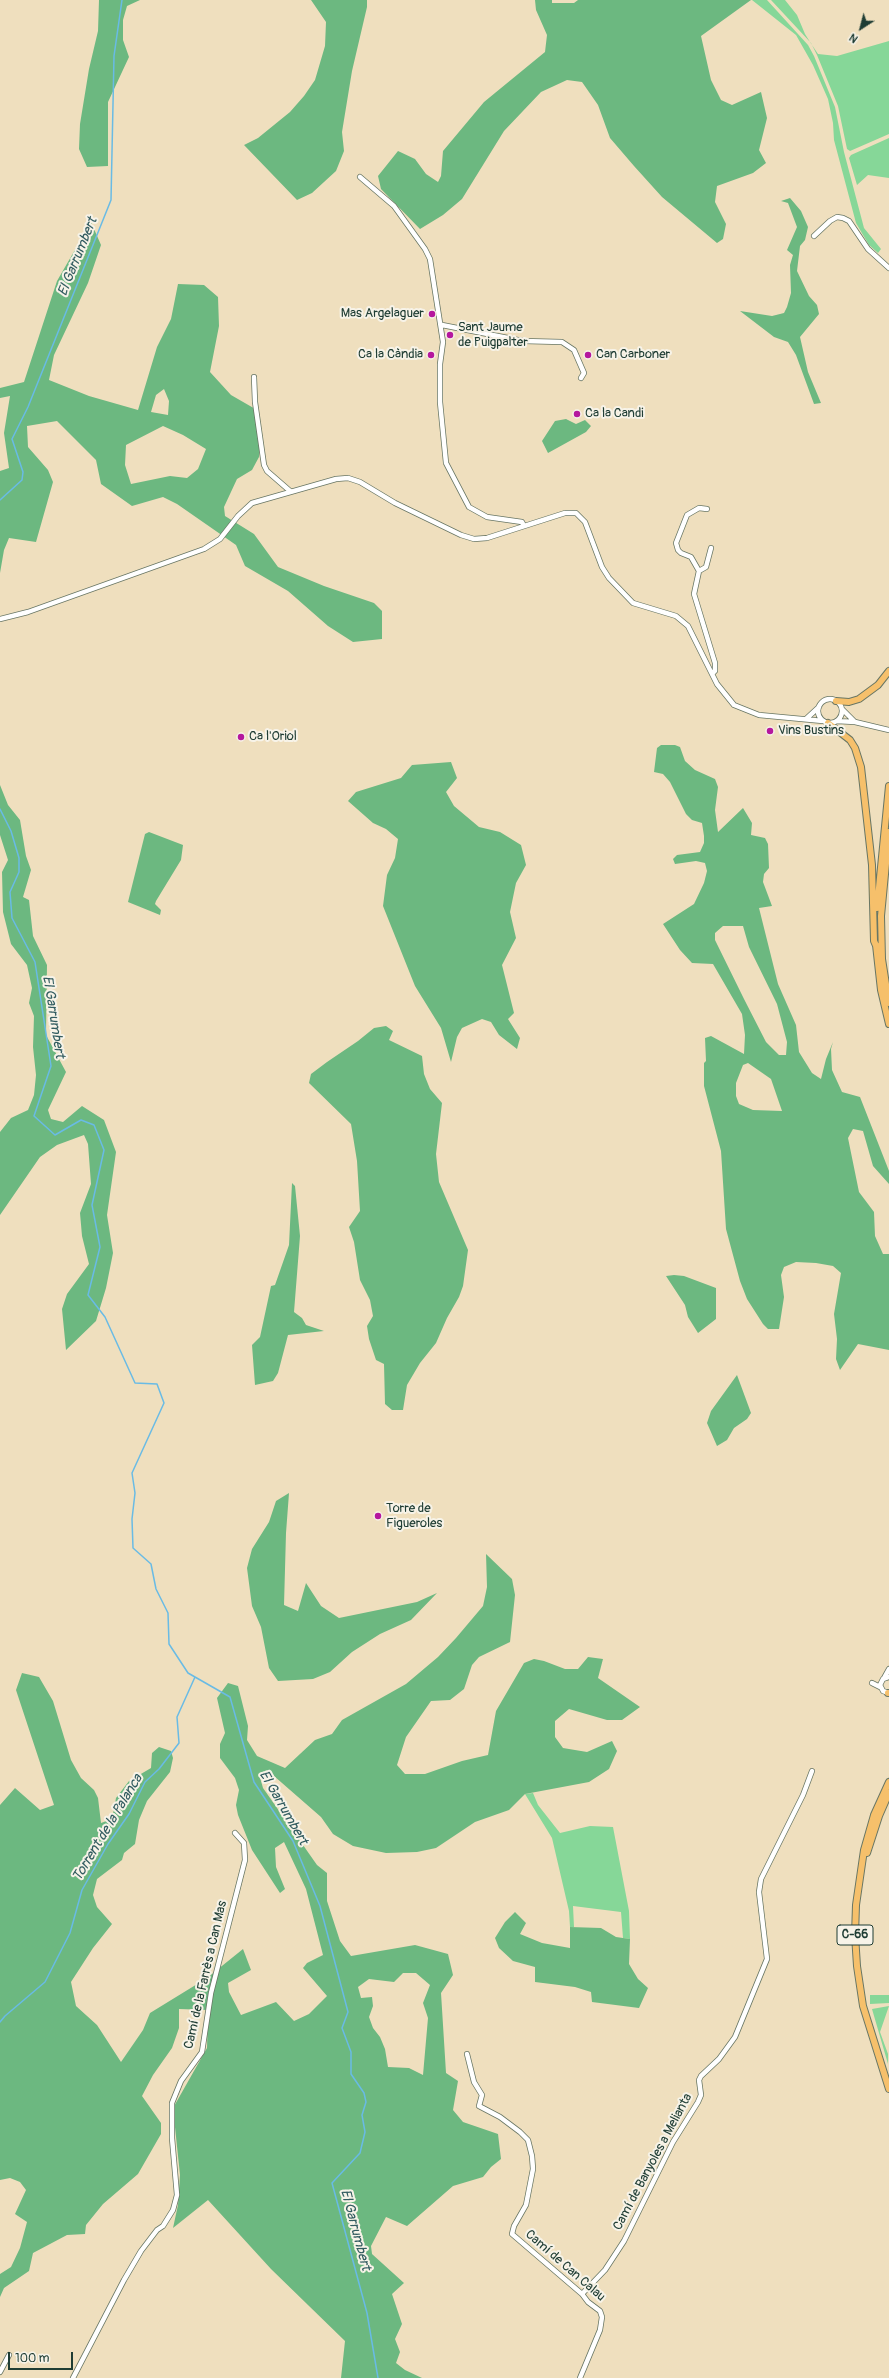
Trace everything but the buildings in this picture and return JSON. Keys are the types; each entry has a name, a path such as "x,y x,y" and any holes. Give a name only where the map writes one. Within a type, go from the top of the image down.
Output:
{"highway":[{"path":"836,701 849,702 858,699 878,685 889,671"},
{"path":"825,722 850,740 859,757 872,865 874,941 879,949"},
{"path":"889,786 877,902 881,990 889,1024"},
{"path":"889,832 879,949 889,1004"},
{"path":"879,949 884,941 889,865"},
{"name":"C-66","path":"889,1782 874,1814 864,1850 856,1905 855,1935 857,1966 863,2006 889,2088"},
{"name":"C-66","path":"889,1793 868,1850 861,1890 858,1935 860,1966 866,1999 889,2078"}],"street":[{"path":"360,177 394,206 425,248 434,275 442,325 443,351 440,364 440,402 446,463 469,507 487,517 522,522 524,526"},
{"path":"814,236 830,221 837,217 843,218 849,221 868,248 889,268"},
{"path":"442,325 523,341 562,342 574,350 584,373 581,378"},
{"path":"254,377 255,402 264,465 267,471 290,492"},
{"path":"0,619 28,612 204,549 214,544 238,516 252,503 336,479 348,478 360,482 395,504 468,537 487,538 565,513 581,516 585,522 602,567 612,583 633,603 676,616 683,621 692,633 712,674 727,699 743,710 772,717 806,718 825,722 855,722 889,730"},
{"path":"699,574 691,557 681,553 678,550 676,543 687,515 699,508 707,509"},
{"path":"711,548 706,567 699,574 694,587 694,598 716,663 715,671 712,674"},
{"path":"806,718 827,699 836,701 855,722"},
{"path":"819,707 818,713 825,722"},
{"path":"837,721 842,715 842,709"},
{"path":"881,1688 889,1669"},
{"path":"885,1678 872,1681 889,1693"},
{"name":"Camí de Banyoles a Melianta","path":"582,2294 605,2270 624,2241 673,2142 698,2102 701,2095 699,2080 701,2076 719,2058 734,2036 767,1959 759,1892 761,1879 803,1795 812,1771"},
{"name":"Camí de la Farrès a Can Mas","path":"74,2378 128,2274 157,2230 163,2226 172,2210 177,2195 172,2138 172,2104 181,2082 202,2052 211,1993 245,1860 244,1842 235,1834"},
{"name":"Camí de Can Calau","path":"467,2054 474,2082 482,2095 479,2106 495,2114 520,2132 528,2140 533,2169 526,2205 514,2226 512,2234 582,2294 602,2317 600,2330 580,2378"},
{"path":"0,2372 9,2355"}],"green space":[{"path":"99,0 140,0 127,6 123,20 123,40 129,57 108,102 108,166 87,167 79,149 80,124 89,69 98,31"},
{"path":"311,0 367,0 367,7 352,71 342,132 344,151 336,171 312,193 297,200 244,145 258,138 290,112 315,80 325,46 326,22"},
{"path":"535,0 552,0 552,3 574,3 578,0 751,0 701,36 711,80 721,100 732,105 761,92 767,118 759,150 766,163 753,173 717,186 715,202 726,224 723,239 717,243 662,197 634,166 610,138 598,105 582,82 567,80 541,92 504,131 462,199 443,215 420,229 381,189 378,176 398,151 415,159 426,174 438,182 441,176 443,151 484,102 545,52 547,35 536,10"},
{"path":"752,0 767,0 808,45 814,56 835,107 844,152 864,228 881,249 878,253 869,245 856,223 834,140 833,123 828,99 813,65 796,35"},
{"path":"771,0 785,0 797,15 810,42"},
{"path":"889,41 889,134 850,151 847,149 838,106 812,45 818,54 837,56"},
{"path":"889,138 889,178 868,175 857,185 849,158 851,155"},
{"path":"790,198 801,211 808,227 805,240 800,246 797,271 809,296 817,305 819,314 800,337 808,372 821,403 814,404 796,355 788,342 774,337 740,311 772,316 784,313 787,307 791,293 790,265 793,255 787,250 797,227 788,203 781,201"},
{"path":"91,222 101,245 88,283 54,355 49,380 89,396 138,410 157,347 171,319 178,284 204,285 218,297 219,326 210,372 231,395 257,410 261,429 259,457 252,470 237,479 224,507 225,516 254,534 278,567 324,586 374,603 382,611 382,639 353,642 328,626 288,591 245,566 236,545 177,504 163,497 132,506 101,484 96,460 57,421 27,426 28,447 48,470 53,482 36,542 9,538 4,550 0,573 0,471 9,468 4,433 10,396 0,398 0,388 24,382 57,281","holes":["164,389 169,401 168,415 151,412 156,395","163,426 183,435 206,449 198,469 187,478 170,476 131,484 125,465 126,445"]},
{"path":"566,419 576,424 585,420 591,426 586,432 548,453 542,441 555,421"},
{"path":"661,745 675,745 680,747 685,761 695,770 715,779 718,787 715,810 718,832 743,808 752,823 751,835 765,838 768,844 769,868 764,874 763,882 772,906 759,908 778,984 796,1025 799,1052 812,1073 821,1079 826,1059 833,1042 831,1049 832,1070 842,1092 860,1097 889,1171 889,1184 873,1166 863,1131 853,1129 848,1138 859,1192 874,1212 875,1236 883,1254 889,1254 889,1350 858,1344 840,1370 836,1359 837,1339 834,1314 841,1273 833,1266 816,1263 796,1262 784,1267 781,1275 784,1297 779,1329 768,1329 763,1324 747,1299 740,1281 726,1229 721,1151 704,1086 704,1063 706,1061 705,1038 711,1036 744,1054 745,1035 742,1014 713,964 692,963 680,950 663,924 694,904 704,883 707,871 705,863 696,861 675,864 673,859 677,855 700,852 704,843 702,823 692,820 686,814 670,782 663,774 654,772 657,748","holes":["723,926 743,926 749,947 777,1004 787,1042 786,1055 779,1055 766,1042 715,940 715,933","748,1063 771,1079 782,1111 753,1110 739,1104 736,1096 736,1083 743,1065"]},
{"path":"451,762 457,778 446,792 454,806 479,827 500,832 521,845 526,865 516,883 510,912 516,938 502,965 514,1013 508,1019 520,1038 517,1049 499,1035 491,1022 482,1019 462,1028 457,1037 451,1062 441,1028 415,986 383,906 387,875 395,858 398,839 386,829 373,823 348,801 356,792 401,778 412,765"},
{"path":"0,785 8,805 20,820 26,856 31,870 23,897 29,900 33,936 47,965 46,1035 66,1072 48,1110 51,1119 63,1122 82,1106 104,1120 116,1152 107,1215 113,1253 106,1288 96,1321 66,1350 62,1309 67,1294 89,1264 82,1236 80,1213 91,1184 88,1144 84,1135 57,1145 40,1157 0,1215 0,1132 11,1118 28,1110 34,1095 36,1075 33,1047 34,1016 29,1003 32,988 27,965 11,944 3,912 2,872 8,860 0,835"},
{"path":"149,832 183,845 181,860 155,904 161,910 160,915 128,902 145,834"},
{"path":"386,1026 393,1031 389,1040 422,1056 424,1074 430,1089 442,1103 436,1154 439,1182 468,1250 463,1286 459,1297 447,1318 436,1343 420,1363 407,1385 403,1410 392,1410 385,1404 384,1364 376,1360 369,1339 367,1326 373,1316 370,1300 360,1280 354,1242 349,1227 360,1211 357,1161 351,1124 309,1083 311,1074 327,1062 374,1028"},
{"path":"292,1183 295,1186 300,1236 294,1312 302,1318 306,1325 324,1331 288,1335 278,1373 273,1381 255,1385 252,1345 260,1337 271,1286 275,1285 289,1245"},
{"path":"666,1276 684,1276 716,1288 716,1319 698,1333 688,1317 685,1305"},
{"path":"737,1375 751,1413 747,1419 734,1428 727,1440 717,1446 707,1423 711,1411"},
{"path":"289,1493 286,1533 284,1605 298,1611 306,1583 321,1606 339,1618 417,1602 437,1593 411,1620 380,1634 352,1652 330,1672 313,1679 278,1681 269,1668 261,1627 252,1606 247,1568 252,1549 269,1522 276,1501"},
{"path":"486,1554 512,1579 515,1595 510,1642 479,1657 472,1665 464,1689 450,1700 431,1701 406,1737 397,1765 405,1774 425,1774 462,1761 488,1755 496,1711 524,1663 534,1659 565,1669 578,1669 588,1657 603,1659 598,1678 640,1707 622,1720 607,1720 569,1709 555,1721 555,1737 563,1748 587,1752 612,1741 617,1751 609,1769 589,1782 525,1794 509,1810 475,1822 436,1848 417,1852 386,1853 353,1846 333,1834 321,1817 274,1776 259,1774 263,1788 317,1865 327,1873 327,1901 340,1941 351,1956 415,1945 448,1954 453,1975 441,1993 446,2073 458,2081 453,2110 463,2122 498,2134 501,2159 491,2167 483,2177 453,2186 407,2226 386,2217 371,2246 372,2254 404,2283 392,2294 402,2324 395,2339 400,2352 396,2363 405,2370 422,2378 341,2378 345,2341 271,2269 208,2200 173,2228 178,2205 180,2175 173,2108 207,2048 208,2010 179,2009 179,2028 172,2048 153,2075 142,2096 161,2123 161,2134 138,2174 103,2204 86,2225 85,2234 67,2235 33,2253 29,2271 4,2288 0,2297 0,2274 11,2267 20,2248 27,2222 15,2214 26,2190 20,2182 10,2178 0,2180 0,1805 15,1788 40,1810 54,1805 16,1690 22,1673 39,1677 53,1701 71,1760 81,1778 94,1790 98,1798 101,1823 112,1819 116,1798 129,1781 151,1768 152,1753 159,1747 171,1751 173,1758 170,1772 147,1801 139,1820 135,1844 124,1853 122,1860 97,1879 93,1895 97,1907 112,1924 93,1948 71,1982 76,2006 97,2025 121,2062 143,2030 150,2013 207,1978 243,1949 251,1970 228,1983 229,1992 241,2015 276,2002 294,2021 309,2014 327,1996 303,1968 307,1963 323,1955 306,1889 284,1842 275,1848 276,1867 285,1889 280,1893 252,1850 238,1815 236,1805 239,1790 235,1778 220,1758 220,1744 225,1733 217,1698 228,1683 238,1686 248,1726 247,1740 257,1756 285,1768 315,1740 332,1734 342,1720 406,1684 438,1657 483,1606 487,1587","holes":["403,1973 416,1973 430,1985 423,2003 428,2018 423,2075 409,2068 388,2067 385,2049 380,2037 373,2028 369,2017 373,2006 372,1997 361,1998 358,1987 369,1979 394,1982"]},
{"path":"533,1793 538,1805 560,1833 590,1826 613,1827 629,1911 630,1939 623,1938 621,1912 573,1906 574,1927 570,1927 569,1911 552,1838 525,1794"},
{"path":"515,1912 526,1923 520,1934 542,1943 570,1948 570,1927 601,1928 616,1937 630,1939 629,1964 638,1979 648,1988 639,2008 592,2002 591,1992 575,1987 535,1982 535,1967 513,1961 499,1948 495,1938 505,1922"},
{"path":"870,1995 889,1995 889,2003 870,2004"},
{"path":"889,2006 880,2032 888,2054 888,2064 872,2009"}],"waterway":[{"name":"El Garrumbert","path":"0,500 22,480 23,472 12,439 28,407 111,200 114,56 122,0"},
{"name":"El Garrumbert","path":"0,809 11,831 19,858 19,872 10,892 12,918 35,962 51,1066 34,1116 55,1135 81,1120 94,1125 104,1150 92,1205 100,1247 88,1295 105,1317 135,1383 157,1384 164,1403 132,1473 135,1493 132,1519 133,1548 151,1564 156,1589 168,1613 169,1644 188,1673 230,1697 254,1782 293,1841 320,1906 348,2012 342,2028 351,2052 351,2074 364,2093 366,2102 362,2115 365,2132 360,2153 332,2183 367,2313 378,2378"},
{"name":"Torrent de la Palanca","path":"0,2022 45,1982 70,1933 82,1890 108,1844 129,1814 145,1782 159,1769 179,1743 177,1717 195,1677"}],"place":[{"name":"Mas Argelaguer","path":"432,314"},
{"name":"Sant Jaume de Puigpalter","path":"450,335"},
{"name":"Ca la Càndia","path":"431,355"},
{"name":"Can Carboner","path":"588,355"},
{"name":"Ca la Candi","path":"577,414"},
{"name":"Vins Bustins","path":"770,731"},
{"name":"Ca l'Oriol","path":"241,737"},
{"name":"Torre de Figueroles","path":"378,1516"}]}
